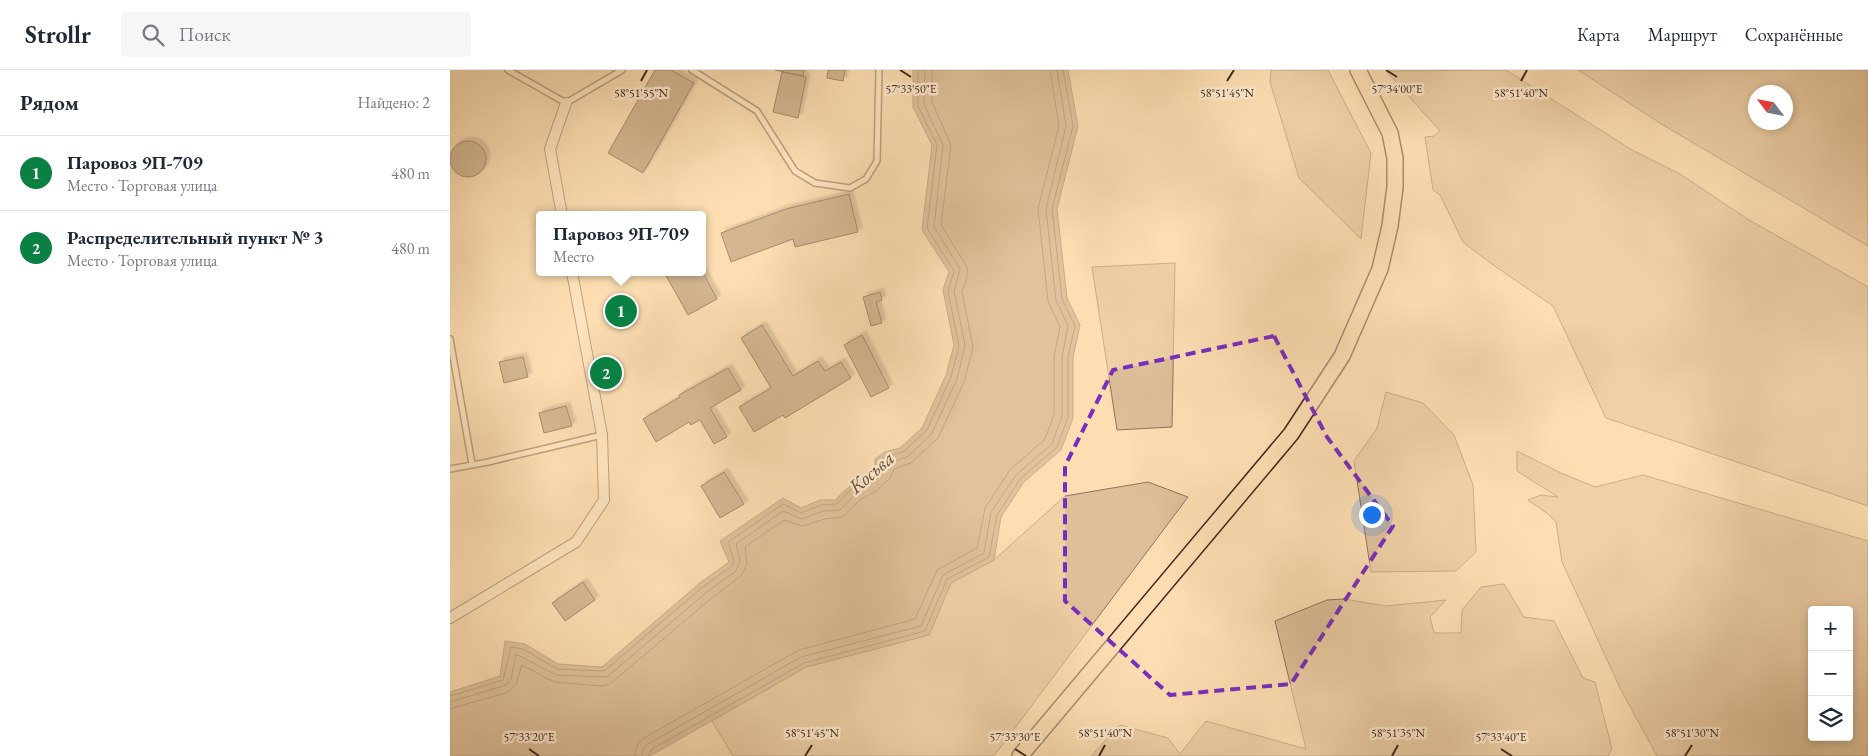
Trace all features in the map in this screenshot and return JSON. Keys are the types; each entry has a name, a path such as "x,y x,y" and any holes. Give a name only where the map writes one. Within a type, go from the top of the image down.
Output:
{"main road":[{"path":"1020,756 1291,434 1342,356 1380,269 1390,226 1395,187 1395,158 1390,133 1358,70"}],"street":[{"path":"561,211 550,149 566,103"},
{"path":"450,618 576,542 604,500 602,435 573,276"}],"lane":[{"path":"508,70 566,103 622,70"},
{"path":"692,70 757,111 795,171 815,183 850,188 866,179 877,161 880,70"},
{"path":"450,339 472,464"},
{"path":"450,469 602,435"}],"highlighted area":[{"path":"1274,336 1327,437 1393,526 1291,684 1170,695 1065,601 1065,466 1113,370"}],"shaded area":[{"path":"1271,70 1328,70 1371,153 1361,239 1299,178 1270,82"},
{"path":"1506,70 1632,150 1680,174 1749,220 1868,287 1868,506 1606,418 1553,306 1463,242 1440,195 1433,190 1425,137 1434,136 1440,131 1386,71"},
{"path":"1578,70 1868,70 1868,246 1663,125"},
{"path":"1175,263 1172,427 1117,430 1092,267"},
{"path":"1386,392 1423,403 1454,435 1473,485 1476,552 1456,571 1371,572 1354,461 1377,428"},
{"path":"1517,451 1561,473 1595,487 1643,475 1868,541 1868,756 1657,756 1620,688 1562,562 1556,522 1528,500 1541,495 1558,497 1517,471"},
{"path":"1148,482 1188,497 994,756 733,756 712,721 806,667 929,635 951,583 994,560 1065,496"},
{"path":"1504,584 1524,617 1554,621 1583,678 1595,682 1612,749 1608,756 1091,756 1120,725 1168,738 1180,754 1206,721 1306,749 1275,621 1327,600 1344,599 1386,606 1446,600 1430,617 1434,633 1461,633 1462,610 1481,587"}],"water":[{"name":"Косьва","path":"913,70 1068,70 1078,126 1057,209 1067,298 1080,325 1073,357 1073,418 1061,450 1024,482 1001,517 994,560 951,583 929,635 806,667 650,756 450,756 450,692 500,676 505,641 525,644 558,664 602,667 701,582 729,562 720,541 783,498 801,508 820,500 835,500 875,466 875,459 885,452 900,448 922,428 946,375 954,345 943,290 949,272 922,230 932,145 913,107"}],"building":[{"path":"655,70 671,70 694,83 643,173 608,153"},
{"path":"775,70 804,70 803,76"},
{"path":"828,70 845,70 843,81 827,78"},
{"path":"782,72 806,77 798,118 773,112"},
{"path":"468,141 475,142 481,146 485,152 485,166 481,172 475,176 468,177 461,176 455,172 451,166 450,159 451,152 455,146 461,142"},
{"path":"849,194 858,232 795,247 793,239 731,262 721,233 786,209"},
{"path":"666,276 705,276 717,299 688,315"},
{"path":"880,292 882,300 876,302 882,323 871,326 863,297"},
{"path":"762,325 793,376 818,361 825,371 841,362 851,378 785,418 783,415 754,432 739,407 771,388 741,338"},
{"path":"862,335 889,388 871,397 844,345"},
{"path":"523,357 528,377 504,383 499,362"},
{"path":"606,367 611,376 606,379 600,370"},
{"path":"728,368 741,390 710,408 727,437 714,444 700,420 691,425 689,422 656,442 643,419 680,397 679,395"},
{"path":"566,406 572,426 544,433 539,413"},
{"path":"724,472 744,504 720,518 701,486"},
{"path":"583,582 595,600 565,621 552,603"}],"place":[{"name":"Паровоз 9П-709","path":"621,311"},
{"name":"Распределительный пункт № 3","path":"606,373"}]}
